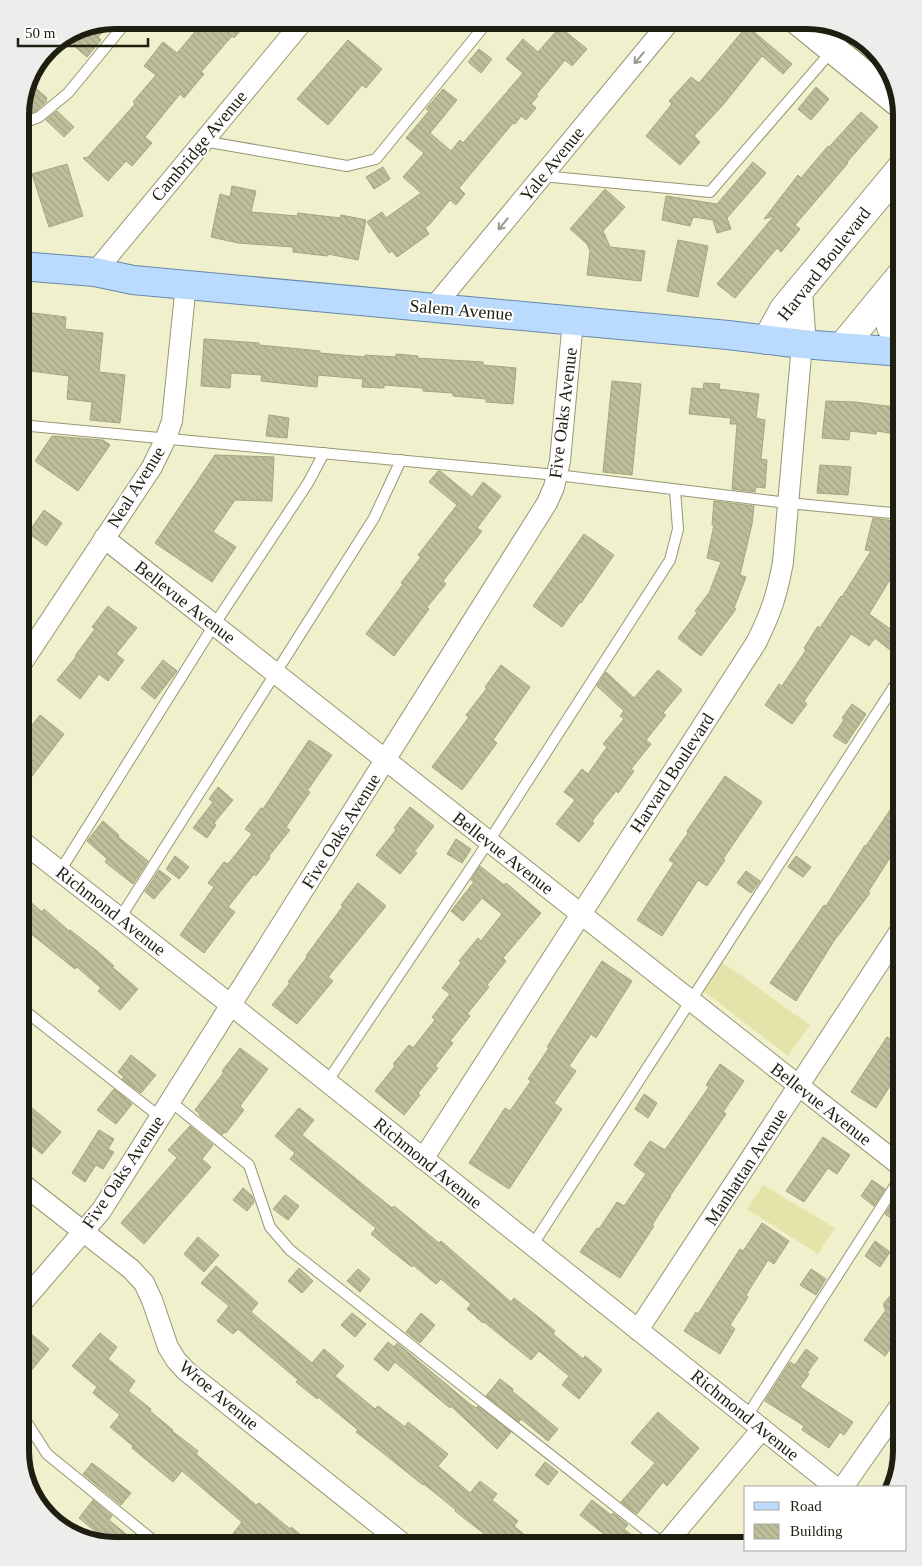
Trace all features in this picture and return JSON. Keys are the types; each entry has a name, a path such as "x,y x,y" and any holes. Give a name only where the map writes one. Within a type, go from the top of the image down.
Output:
{"main road":[{"name":"Salem Avenue","path":"29,267 95,272 133,280 893,351"}],"street":[{"name":"Cambridge Avenue","path":"95,272 296,29"},
{"name":"Yale Avenue","path":"433,308 663,29"},
{"path":"817,29 841,41 890,94"},
{"name":"Harvard Boulevard","path":"767,340 784,309 893,179"},
{"name":"Neal Avenue","path":"29,652 152,467 166,438 174,406 186,284"},
{"path":"842,347 893,285"},
{"path":"798,292 802,344"},
{"path":"893,298 891,327 893,330"},
{"name":"Five Oaks Avenue","path":"29,1295 101,1211 518,552 547,503 560,461 573,320"},
{"name":"Harvard Boulevard","path":"423,1159 756,643 770,616 777,594 783,562 802,344"},
{"name":"Bellevue Avenue","path":"104,538 893,1161"},
{"name":"Richmond Avenue","path":"29,847 231,1005 834,1486"},
{"name":"Manhattan Avenue","path":"638,1330 893,942"},
{"name":"Wroe Avenue","path":"29,1189 132,1269 144,1283 152,1300 168,1347 186,1371 395,1537"},
{"path":"845,1486 893,1416"},
{"path":"671,1537 754,1422"}],"lane":[{"path":"29,121 39,117 68,92 120,29"},
{"path":"203,141 348,166 376,159 482,29"},
{"path":"542,176 710,192 841,41"},
{"path":"29,426 557,475 788,503 893,513"},
{"path":"60,871 214,625 308,483 324,453"},
{"path":"120,918 374,518 401,460"},
{"path":"326,1082 488,841 670,560 678,529 674,490"},
{"path":"532,1246 893,688"},
{"path":"29,1013 250,1166 270,1227 290,1250 653,1537"},
{"path":"754,1422 893,1191"},
{"path":"29,1426 47,1454 149,1537"}],"green space":[{"path":"722,962 810,1025 788,1056 702,990"},
{"path":"763,1185 835,1228 818,1254 747,1209"}],"building":[{"path":"197,29 242,29 234,38 232,36 201,72 204,74 184,98 180,94 145,137 152,143 132,166 126,161 108,181 83,158 88,157 135,104 133,102 156,75 144,66 163,42 177,53"},
{"path":"558,29 562,29 587,49 572,66 565,60 536,95 538,96 531,104 536,108 526,120 521,116 515,124 513,123 459,188 465,194 456,205 450,200 425,228 429,234 397,257 392,251 389,253 367,222 382,212 386,218 421,193 403,177 424,153 406,138 429,111 426,109 443,89 457,100 430,133 451,151 460,140 463,143 523,73 506,59 523,39 538,52"},
{"path":"744,29 751,29 792,64 783,74 762,56 723,105 694,136 700,142 680,165 646,136 672,104 669,101 691,77 699,83"},
{"path":"104,30 98,37 101,40 87,57 73,45 82,35"},
{"path":"348,40 382,69 366,88 362,85 328,125 297,99"},
{"path":"479,49 492,59 481,73 468,62"},
{"path":"34,87 47,98 47,101 31,113 29,110"},
{"path":"816,87 829,99 811,120 798,109"},
{"path":"57,111 74,127 64,137 46,120"},
{"path":"861,112 878,127 795,225 800,229 781,252 777,248 735,298 717,284 774,216 764,219 798,175 801,178 828,146"},
{"path":"753,162 766,173 727,218 731,229 717,233 713,220 693,217 690,226 662,220 666,196 717,204"},
{"path":"67,164 83,216 49,227 32,174"},
{"path":"383,167 390,179 374,189 366,177"},
{"path":"232,186 256,191 251,212 297,216 298,213 340,218 341,215 366,220 358,260 328,254 328,256 293,252 293,247 238,243 211,237 220,194 230,197"},
{"path":"605,189 625,207 603,231 610,247 645,251 641,281 587,275 590,251 587,244 570,229"},
{"path":"678,240 708,246 698,297 667,291"},
{"path":"29,312 66,317 65,329 103,333 99,372 125,375 120,423 90,420 92,402 67,399 69,376 29,371"},
{"path":"204,339 259,343 259,345 320,351 320,353 365,357 365,355 396,357 396,354 418,356 417,358 483,362 483,365 516,368 513,404 486,402 486,399 453,396 453,393 423,391 423,388 384,385 384,388 362,387 363,379 318,375 317,387 261,381 262,375 231,373 230,388 201,386"},
{"path":"612,381 641,384 632,475 603,472"},
{"path":"704,383 720,384 719,389 759,394 756,418 765,420 761,459 767,460 765,488 756,487 755,492 732,489 737,424 730,424 731,418 689,414 692,388 703,389"},
{"path":"826,401 855,402 893,407 893,434 877,431 876,434 850,431 849,440 822,438"},
{"path":"269,415 289,418 287,438 266,436"},
{"path":"52,436 103,440 110,445 78,491 35,461"},
{"path":"215,455 274,457 272,501 235,500 213,532 236,547 212,582 155,543"},
{"path":"820,465 851,467 848,495 817,493"},
{"path":"438,471 472,497 483,482 501,496 477,528 482,531 443,581 446,584 427,607 429,609 394,656 366,634 421,557 418,555 457,505 429,482"},
{"path":"714,501 754,506 752,524 740,575 746,577 734,608 736,609 701,656 678,638 709,593 721,562 707,558 714,525 712,525"},
{"path":"44,510 62,523 46,546 29,534"},
{"path":"873,518 893,521 893,575 869,614 893,631 893,652 875,638 869,646 851,634 804,701 807,704 792,724 765,705 779,684 782,686 806,650 804,648 818,626 820,628 842,597 871,551 865,550"},
{"path":"584,534 614,555 562,627 533,606"},
{"path":"108,606 137,628 116,654 124,660 108,681 99,674 80,699 57,680 76,657 95,629 92,627"},
{"path":"163,660 177,671 155,699 141,688"},
{"path":"501,665 530,687 493,740 497,743 462,790 432,767 469,717 466,715 487,688 485,687"},
{"path":"658,670 682,690 663,713 666,715 646,740 651,744 631,769 634,771 618,793 616,791 592,821 594,823 579,842 556,824 575,800 564,792 582,769 588,774 607,747 603,744 624,719 620,716 624,711 597,686 606,672 634,698"},
{"path":"852,704 866,714 846,744 833,736"},
{"path":"40,715 64,734 29,780 29,729"},
{"path":"309,740 332,755 307,791 310,792 286,827 290,830 256,876 254,874 228,907 235,912 204,953 180,935 214,887 208,883 224,862 228,864 252,834 245,829 261,808 263,809"},
{"path":"725,776 762,802 707,886 698,880 662,936 637,920 674,863 669,860"},
{"path":"218,787 233,800 214,823 216,825 207,838 193,828 213,802 209,799"},
{"path":"893,806 893,853 868,892 870,893 834,941 796,1001 770,983 824,905 826,906"},
{"path":"410,807 434,826 414,852 417,853 400,874 376,855 396,830 394,828"},
{"path":"103,821 119,835 118,837 148,861 133,884 105,862 107,859 87,841"},
{"path":"456,839 471,849 462,863 447,854"},
{"path":"175,856 189,867 179,879 166,869"},
{"path":"796,856 811,867 803,877 788,867"},
{"path":"480,866 504,885 506,883 541,913 503,958 506,961 487,985 489,987 467,1014 470,1016 450,1041 453,1043 435,1066 438,1068 418,1093 420,1095 404,1115 375,1091 395,1066 393,1064 409,1045 413,1048 435,1020 432,1017 450,994 442,988 461,963 459,961 478,938 481,941 502,914 482,898 463,921 451,911 474,882 471,880"},
{"path":"159,870 171,879 154,899 145,892"},
{"path":"746,871 760,881 751,893 737,883"},
{"path":"358,883 386,906 328,977 333,981 297,1024 272,1005 290,983 288,982"},
{"path":"29,901 42,912 44,909 69,931 97,951 114,966 112,967 138,989 120,1010 98,991 101,988 77,967 75,969 29,932"},
{"path":"602,961 632,981 596,1038 591,1034 569,1066 576,1071 554,1103 562,1109 509,1189 469,1163 505,1108 510,1111 531,1081 528,1079"},
{"path":"893,1034 893,1081 876,1108 851,1092 887,1037 890,1039"},
{"path":"240,1048 268,1069 240,1106 244,1110 226,1133 224,1132 222,1135 195,1110"},
{"path":"131,1055 156,1075 141,1093 122,1079 124,1077 118,1072"},
{"path":"720,1064 744,1081 723,1112 726,1114 670,1196 652,1225 654,1226 620,1278 580,1252 597,1228 599,1229 617,1202 624,1206 646,1174 634,1165 650,1141 665,1150 709,1087 706,1085"},
{"path":"114,1089 132,1104 116,1124 97,1110"},
{"path":"644,1094 657,1103 648,1118 635,1109"},
{"path":"29,1105 61,1132 42,1154 29,1143"},
{"path":"299,1108 314,1120 302,1135 392,1208 394,1206 439,1243 441,1241 511,1302 514,1298 537,1316 555,1331 553,1334 583,1359 585,1356 602,1370 579,1399 562,1385 569,1376 539,1351 531,1360 483,1323 467,1309 471,1304 441,1279 436,1284 413,1265 412,1267 389,1249 371,1234 376,1228 290,1159 295,1153 275,1136"},
{"path":"190,1126 213,1145 202,1159 211,1167 144,1244 121,1223 177,1158 168,1150"},
{"path":"99,1130 114,1139 108,1149 114,1152 103,1169 96,1165 85,1182 72,1173"},
{"path":"823,1137 850,1155 837,1174 828,1168 804,1202 786,1191"},
{"path":"872,1180 885,1189 874,1206 861,1196"},
{"path":"243,1188 252,1196 254,1202 247,1211 233,1200"},
{"path":"285,1195 299,1206 288,1220 273,1209"},
{"path":"893,1202 893,1220 885,1214"},
{"path":"762,1223 789,1241 774,1264 768,1260 746,1295 748,1297 730,1325 735,1329 720,1354 684,1331 696,1312 698,1314 740,1249 743,1251"},
{"path":"198,1237 219,1255 204,1272 184,1254"},
{"path":"875,1241 890,1252 880,1267 865,1256"},
{"path":"216,1266 258,1303 251,1312 312,1363 324,1349 344,1366 335,1376 375,1409 378,1406 405,1427 408,1422 448,1454 438,1466 470,1493 480,1481 497,1494 492,1500 518,1521 514,1526 527,1537 488,1537 455,1511 424,1484 356,1432 358,1430 318,1397 317,1399 296,1382 298,1380 238,1329 233,1334 217,1321 229,1306 201,1283"},
{"path":"299,1268 313,1281 302,1293 288,1281"},
{"path":"358,1269 370,1279 360,1292 347,1281"},
{"path":"811,1269 826,1279 816,1295 800,1285"},
{"path":"893,1292 893,1345 885,1356 864,1340 886,1310 884,1303"},
{"path":"352,1313 366,1324 355,1337 341,1325"},
{"path":"421,1313 435,1325 420,1343 406,1332"},
{"path":"29,1332 49,1349 29,1373"},
{"path":"100,1333 117,1347 108,1359 135,1381 128,1391 151,1409 150,1411 172,1431 198,1451 196,1454 256,1505 259,1503 290,1529 291,1527 304,1537 234,1537 232,1535 242,1522 182,1471 173,1482 132,1448 133,1446 110,1427 120,1415 93,1393 97,1387 72,1366"},
{"path":"388,1342 394,1347 397,1343 470,1404 476,1408 478,1406 511,1432 497,1449 451,1406 450,1408 395,1362 388,1371 374,1359"},
{"path":"806,1349 818,1358 800,1387 853,1422 844,1435 840,1432 829,1448 802,1430 804,1426 765,1401 790,1362 795,1365"},
{"path":"500,1379 558,1429 548,1441 521,1419 519,1422 486,1396"},
{"path":"658,1412 699,1448 667,1486 663,1482 637,1514 621,1502 655,1463 631,1443"},
{"path":"545,1462 558,1472 548,1485 535,1475"},
{"path":"92,1463 131,1493 121,1505 83,1474"},
{"path":"93,1500 112,1516 109,1520 130,1537 101,1536 79,1518"},
{"path":"592,1500 628,1525 624,1529 634,1537 608,1537 580,1515"}]}
